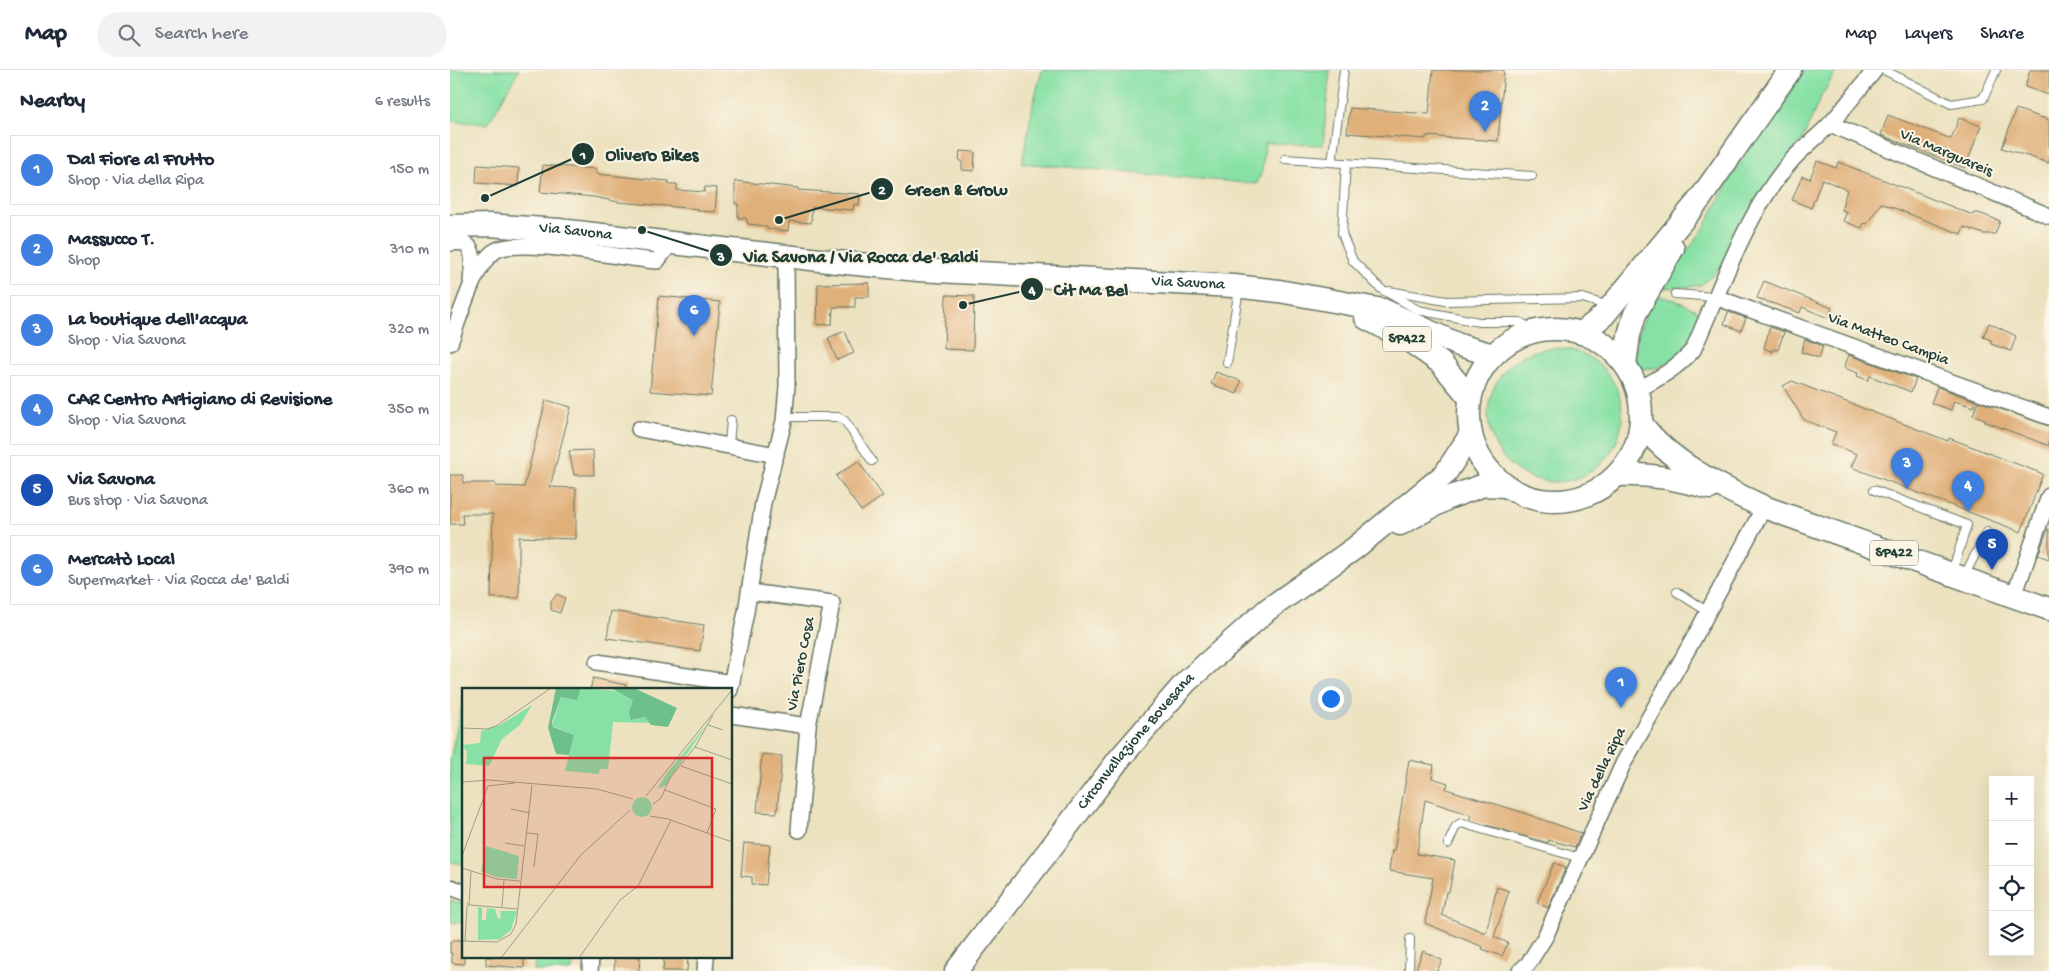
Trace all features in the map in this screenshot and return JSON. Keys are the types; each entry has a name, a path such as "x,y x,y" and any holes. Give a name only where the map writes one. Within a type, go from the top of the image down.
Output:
{"main road":[{"path":"1582,334 1604,315 1655,264 1790,70"},
{"name":"Via Savona","path":"450,226 489,225 559,230 670,244 918,270 1239,287 1280,291 1383,310 1459,345 1493,355"},
{"path":"1624,364 1629,334 1635,314 1655,264"},
{"name":"Via Savona","path":"1329,300 1410,341 1441,363 1470,398"},
{"path":"1559,329 1582,334 1606,346 1624,364 1637,390 1641,406 1641,423 1637,442 1629,460 1617,475 1604,486 1590,494 1569,500 1547,501 1525,496 1506,486 1490,472 1482,460 1471,434 1468,416 1470,398 1475,382 1493,355 1512,340 1535,331 1559,329"},
{"name":"SP422","path":"1641,423 1650,437 1683,463 1740,496 1764,507 2049,609"},
{"name":"Circonvallazione Bovesana","path":"956,971 1120,758 1186,682 1266,610 1355,548 1445,474 1471,434"},
{"name":"SP422","path":"1617,475 1658,476 1740,496"},
{"name":"Circonvallazione Bovesana","path":"1355,548 1448,498 1484,485 1506,486"}],"street":[{"path":"1637,390 1659,378 1683,361 1693,350 1729,265 1756,212 1792,160 1830,124 1875,70"},
{"name":"Via Marguareis","path":"1830,124 2049,216"},
{"path":"450,243 463,243 470,249 473,262 470,287"},
{"path":"450,343 470,287 483,263 495,251 514,245 582,251 657,261 670,244"},
{"path":"597,662 731,686 750,592 764,503 785,417 787,386 786,256"},
{"name":"Via Matteo Campia","path":"1716,297 2049,417"},
{"path":"639,429 776,455"},
{"path":"2014,596 2049,496"},
{"name":"Via della Ripa","path":"1520,971 1528,964 1545,937 1623,764 1764,507"},
{"name":"Via Piero Cosa","path":"750,592 832,604 808,726 799,830"},
{"name":"Via Piero Cosa","path":"732,715 808,726"},
{"path":"590,971 591,958"},
{"path":"705,971 706,958"}],"lane":[{"path":"1332,162 1344,70"},
{"path":"1884,70 1950,104 1983,99 1996,70"},
{"path":"1286,159 1532,176"},
{"path":"1346,163 1342,234 1353,261 1381,289 1418,310 1479,322 1520,322 1535,331"},
{"path":"1227,363 1239,287"},
{"path":"1381,289 1446,301 1584,298 1610,307"},
{"path":"1674,294 1716,297"},
{"path":"785,417 838,417 845,421 872,461"},
{"path":"729,445 731,420"},
{"path":"1874,490 1967,525 1957,576"},
{"path":"1957,576 1986,532"},
{"path":"1677,592 1708,612"},
{"path":"1448,844 1456,826 1461,822 1580,858"},
{"path":"1409,971 1410,939"}],"green space":[{"path":"450,70 519,70 488,124 450,121"},
{"path":"1042,70 1330,70 1323,145 1265,143 1262,171 1257,184 1022,163 1034,100"},
{"path":"1805,70 1837,70 1821,97 1802,140 1720,268 1701,285 1660,288 1705,227 1730,178 1751,145"},
{"path":"1654,295 1675,300 1697,310 1699,315 1695,329 1686,346 1674,359 1657,367 1648,369 1638,368 1635,364 1637,336"},
{"path":"1555,348 1581,353 1592,359 1602,368 1611,378 1617,389 1622,415 1617,441 1611,452 1602,462 1592,471 1581,477 1555,482 1529,477 1518,471 1508,462 1499,452 1493,441 1488,415 1493,389 1499,378 1508,368 1518,359 1529,353"},
{"path":"462,703 462,865 450,862 450,760"},
{"path":"450,900 462,903 462,923 450,922"},
{"path":"535,958 573,958 572,971 534,971"}],"building":[{"path":"1433,70 1504,70 1498,141 1426,136 1426,139 1347,133 1350,108 1429,114"},
{"path":"2030,70 2049,70 2049,95 2025,87"},
{"path":"2016,109 2049,120 2049,163 2002,148"},
{"path":"1888,115 1951,139 1959,118 1981,126 1965,168 1881,135"},
{"path":"960,151 975,152 974,171 962,170 962,161 959,161"},
{"path":"1817,161 1836,168 1838,162 1973,215 1974,213 1979,213 2000,221 1995,234 1984,234 1964,227 1961,234 1881,203 1867,224 1864,223 1862,228 1843,221 1847,212 1842,210 1847,190 1822,179 1811,208 1792,200 1802,176 1810,179"},
{"path":"477,165 519,168 518,186 476,183"},
{"path":"543,165 596,169 596,174 669,181 669,184 677,184 677,190 704,192 705,187 717,188 715,212 540,192"},
{"path":"735,181 798,188 798,190 860,194 859,205 854,204 853,210 812,207 811,223 789,221 788,231 767,229 767,226 748,224 746,218 738,218 738,204 735,204"},
{"path":"1764,281 1832,308 1828,318 1802,307 1800,313 1757,298"},
{"path":"869,283 869,297 855,297 855,307 833,307 832,324 817,325 818,284"},
{"path":"946,295 974,296 973,350 944,349"},
{"path":"659,296 720,302 711,396 650,391"},
{"path":"1728,312 1746,318 1741,331 1724,324"},
{"path":"1989,323 2016,336 2011,351 1991,344 1991,340 1983,337"},
{"path":"1770,327 1784,332 1778,350 1774,349 1773,352 1764,348"},
{"path":"845,331 854,353 837,360 828,338"},
{"path":"1805,339 1823,346 1819,358 1801,352"},
{"path":"1849,355 1916,379 1911,392 1870,376 1868,380 1857,376 1858,373 1844,368"},
{"path":"1216,372 1241,381 1237,394 1211,384"},
{"path":"1792,381 1948,441 1949,438 2043,474 2021,532 1851,467 1857,454 1831,444 1836,432 1804,420 1783,386"},
{"path":"1937,387 1976,401 1974,407 1954,401 1951,410 1931,403"},
{"path":"546,400 571,407 550,487 576,488 576,539 519,537 519,598 491,598 493,514 462,514 463,524 450,524 450,475 463,475 463,483 495,483 495,486 524,487"},
{"path":"1978,401 2049,426 2049,446 1973,415"},
{"path":"593,450 594,475 574,475 569,451"},
{"path":"858,461 883,496 861,511 836,476"},
{"path":"2049,529 2049,559 2038,555"},
{"path":"557,594 565,598 560,613 551,610 551,602"},
{"path":"611,611 704,625 700,651 607,638"},
{"path":"593,678 626,685 625,688 590,688"},
{"path":"762,754 782,756 777,813 757,812"},
{"path":"1409,760 1434,765 1432,778 1448,783 1446,789 1581,833 1575,847 1549,840 1548,843 1469,820 1471,815 1425,800 1417,854 1455,860 1449,892 1446,892 1442,915 1486,933 1497,887 1509,891 1494,937 1508,943 1502,956 1425,923 1433,878 1389,871"},
{"path":"744,843 770,845 766,885 752,884 752,877 741,876"},
{"path":"1554,863 1566,867 1548,908 1537,903"},
{"path":"453,940 462,940 464,964 452,963 450,942 453,942"},
{"path":"1423,951 1442,960 1437,971 1415,971"},
{"path":"486,958 524,958 524,968 486,965"},
{"path":"615,958 640,958 639,971 614,971"},
{"path":"664,958 688,958 687,971 663,971"}],"place":[{"name":"Massucco T.","path":"1485,132"},
{"name":"Olivero Bikes","path":"485,198"},
{"name":"Green & Grow","path":"779,220"},
{"name":"Via Savona / Via Rocca de' Baldi","path":"642,230"},
{"name":"Cit Ma Bel","path":"963,305"},
{"name":"Mercatò Local","path":"694,336"},
{"name":"La boutique dell'acqua","path":"1907,489"},
{"name":"CAR Centro Artigiano di Revisione","path":"1968,512"},
{"name":"Via Savona","path":"1992,570"},
{"name":"Dal Fiore al Frutto","path":"1621,708"}]}
